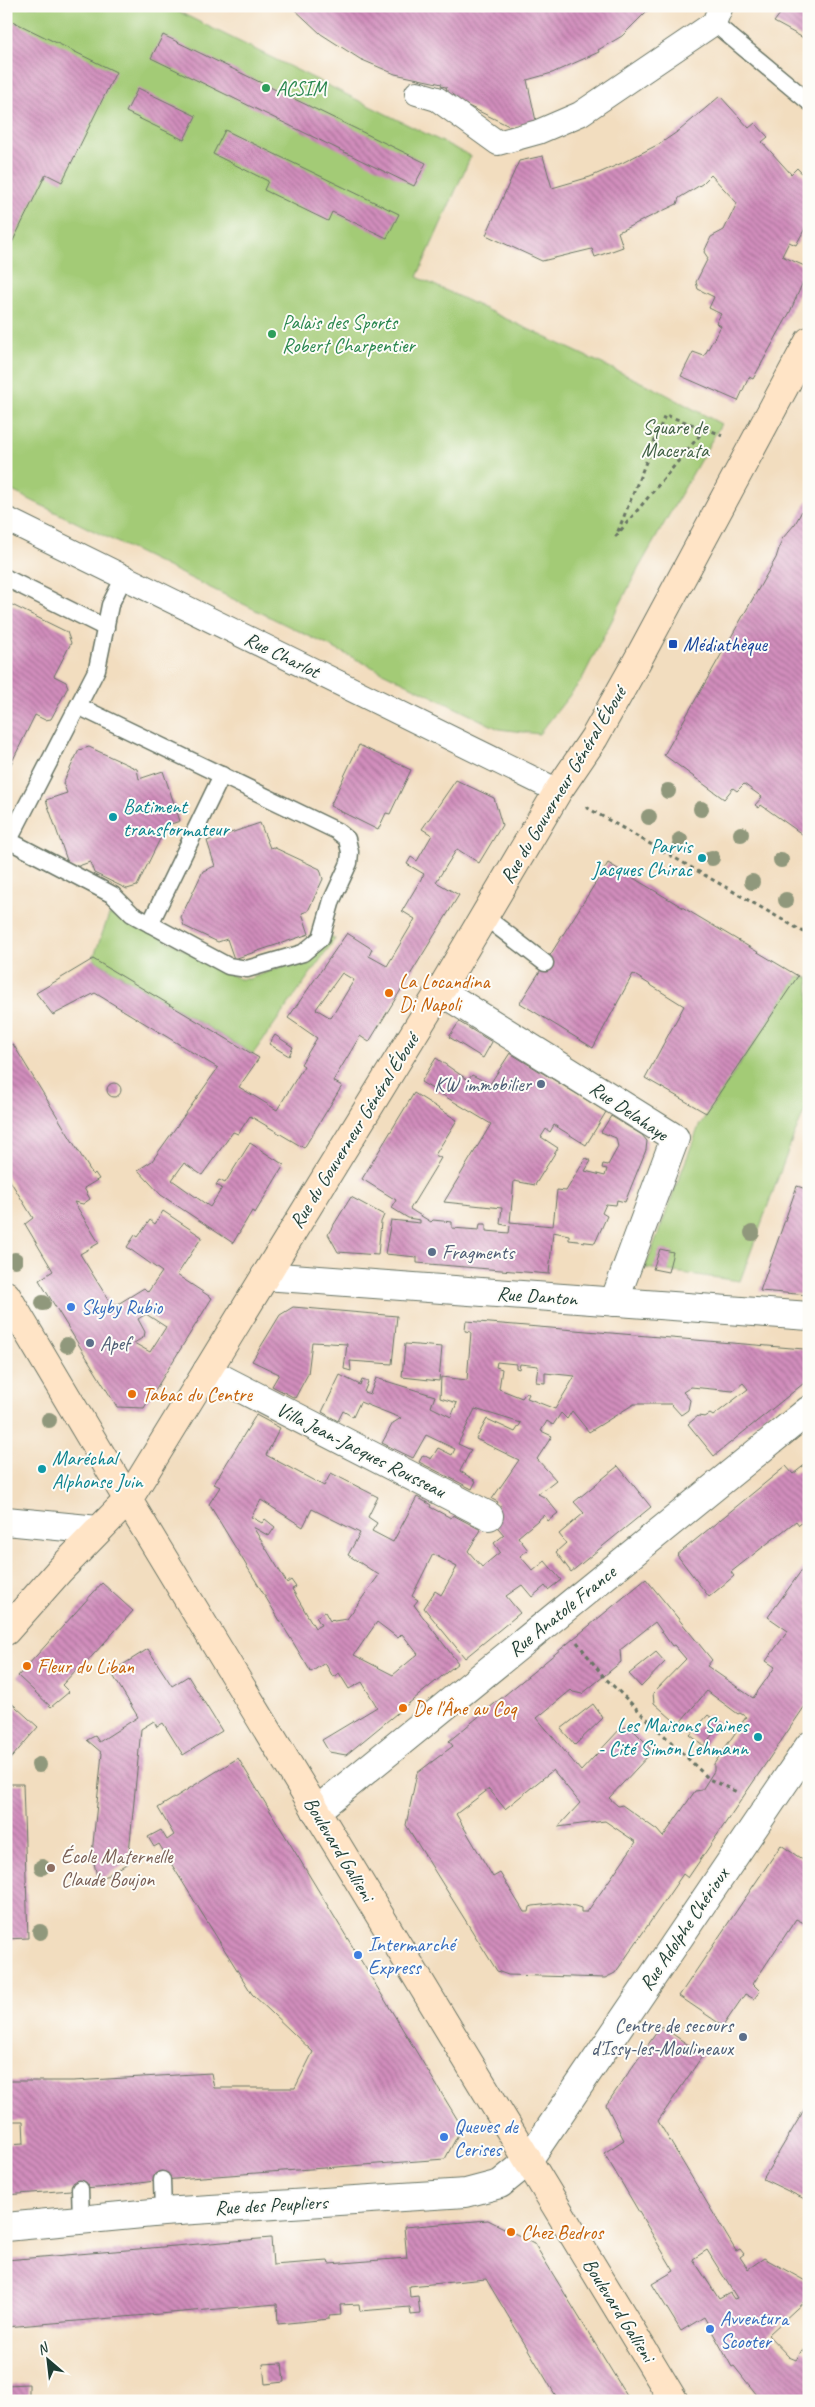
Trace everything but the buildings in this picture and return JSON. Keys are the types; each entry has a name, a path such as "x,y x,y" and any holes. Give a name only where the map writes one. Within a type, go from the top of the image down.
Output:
{"main road":[{"name":"Rue du Gouverneur Général Éboué","path":"6,1631 98,1530 128,1500 440,991 558,791 594,738 809,342"},
{"name":"Boulevard Gallieni","path":"6,1295 527,2162 674,2401"}],"street":[{"path":"417,93 436,99 498,143 538,132 580,114 717,15"},
{"name":"Rue Charlot","path":"6,519 558,791"},
{"name":"Rue Delahaye","path":"440,991 675,1138 614,1302"},
{"name":"Rue Danton","path":"265,1276 809,1316"},
{"name":"Villa Jean-Jacques Rousseau","path":"207,1371 489,1516"},
{"name":"Rue Anatole France","path":"316,1811 809,1410"},
{"path":"6,1521 98,1530"},
{"name":"Rue Adolphe Chérioux","path":"527,2162 809,1746"},
{"name":"Rue des Peupliers","path":"6,2226 163,2212 466,2193 500,2184 527,2162"}],"lane":[{"path":"717,15 809,102"},
{"path":"78,706 337,831 346,839 350,852 349,863 332,900 321,938 303,953 247,969 228,966 132,914 113,895 8,840 97,669 110,605 124,577"},
{"path":"6,578 106,628"},
{"path":"150,924 222,775"},
{"path":"484,916 546,963"},
{"path":"162,2180 163,2212"},
{"path":"80,2190 81,2219"}],"path":[{"path":"705,429 616,536 665,415 717,433 749,452"},
{"path":"558,791 809,935"},
{"path":"556,1616 603,1676 709,1779 744,1795 764,1811"}],"green space":[{"name":"Palais des Sports Robert Charpentier","path":"6,6 167,6 471,156 417,277 660,391 721,424 637,571 581,681 539,734 499,729 6,488"},
{"path":"109,915 125,918 239,979 249,979 304,958 327,933 335,939 253,1054 93,959"},
{"path":"798,976 809,978 809,1101 792,1140 740,1281 645,1268 699,1126"}],"place":[{"name":"ACSIM","path":"266,88"},
{"name":"Palais des Sports Robert Charpentier","path":"272,334"},
{"name":"Médiathèque","path":"673,644"},
{"name":"Batiment transformateur","path":"113,817"},
{"name":"Parvis Jacques Chirac","path":"702,858"},
{"name":"La Locandina Di Napoli","path":"389,993"},
{"name":"KW immobilier","path":"541,1084"},
{"name":"Fragments","path":"432,1252"},
{"name":"Skyby Rubio","path":"71,1307"},
{"name":"Apef","path":"90,1343"},
{"name":"Tabac du Centre","path":"132,1394"},
{"name":"Maréchal Alphonse Juin","path":"42,1469"},
{"name":"Fleur du Liban","path":"27,1666"},
{"name":"De l'Âne au Coq","path":"403,1708"},
{"name":"Les Maisons Saines - Cité Simon Lehmann","path":"758,1737"},
{"name":"École Maternelle Claude Boujon","path":"51,1868"},
{"name":"Intermarché Express","path":"358,1955"},
{"name":"Centre de secours d'Issy-les-Moulineaux","path":"743,2037"},
{"name":"Queues de Cerises","path":"444,2137"},
{"name":"Chez Bedros","path":"511,2232"},
{"name":"Avventura Scooter","path":"710,2329"}],"park label":[{"name":"Square de Macerata","path":"675,438"}]}
